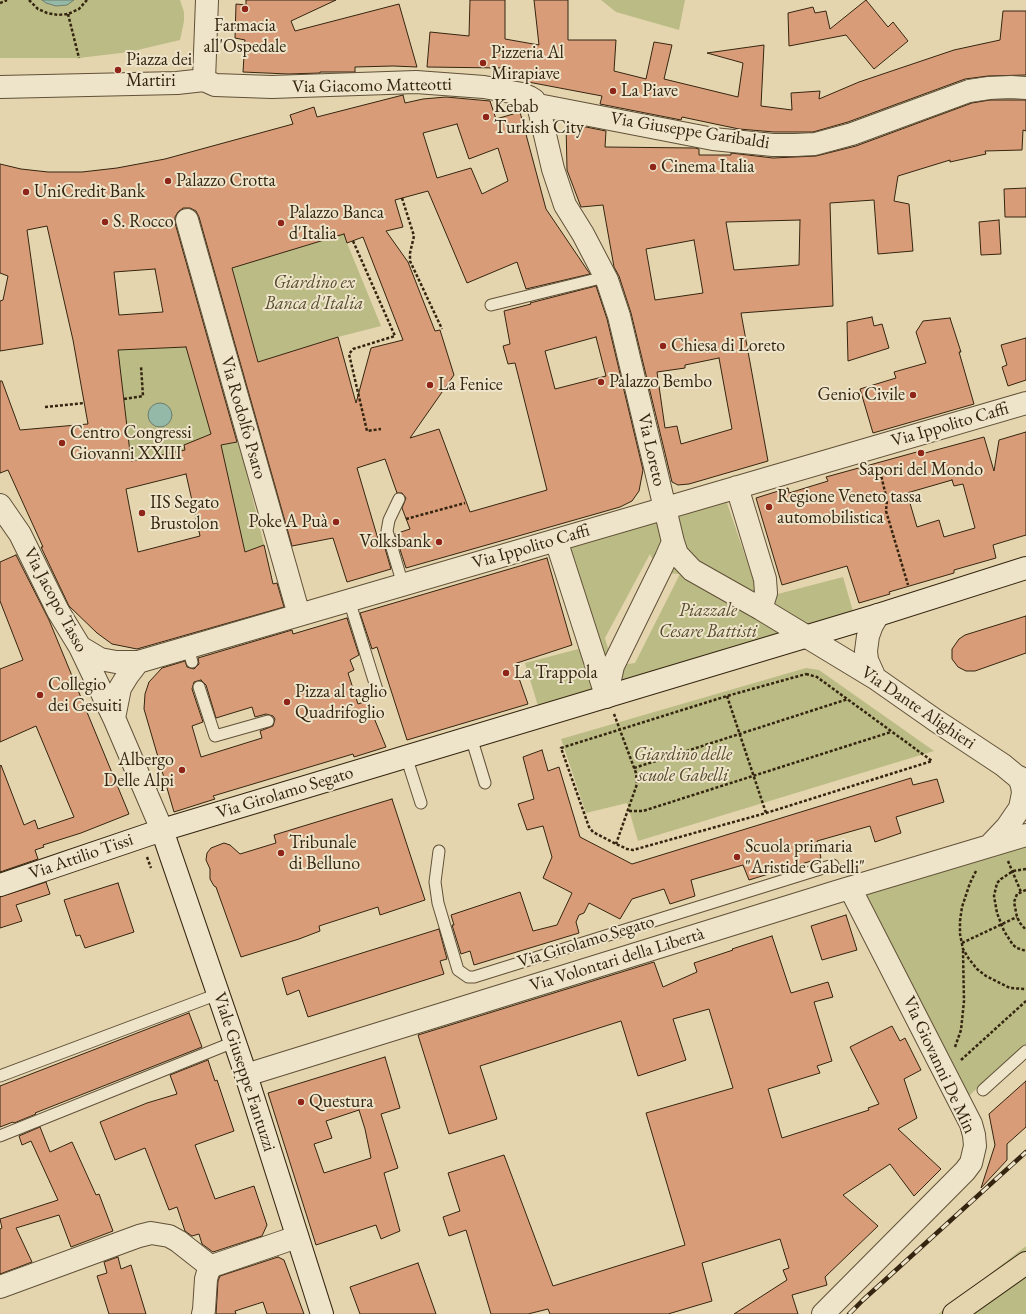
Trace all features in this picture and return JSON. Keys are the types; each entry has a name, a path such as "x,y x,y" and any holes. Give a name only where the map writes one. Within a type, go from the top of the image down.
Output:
{"main road":[{"path":"954,1314 1026,1263"}],"street":[{"path":"0,87 177,83 204,80 207,0"},
{"name":"Via Giacomo Matteotti","path":"204,80 215,85 265,87 416,82 470,85 522,94 538,104"},
{"name":"Via Giuseppe Garibaldi","path":"538,104 713,139 773,145 795,145 815,144 852,134 970,91 989,88 1026,88"},
{"name":"Via Loreto","path":"538,104 553,169 565,205 583,234 605,277 622,325 664,508"},
{"name":"Via Rodolfo Psaro","path":"188,220 299,615"},
{"name":"Via Ippolito Caffi","path":"80,647 100,658 116,662 138,662 190,655 299,615 1026,403"},
{"path":"737,487 765,579 766,593 761,608"},
{"name":"Via Jacopo Tasso","path":"0,505 20,534 58,611 80,647 114,718 162,830"},
{"path":"664,508 672,542 677,554 692,570 761,608 807,636"},
{"path":"556,540 610,705"},
{"path":"610,705 613,666 666,558 672,542"},
{"name":"Via Girolamo Segato","path":"162,830 471,737 610,705 807,636 1026,568"},
{"path":"875,678 867,660 866,651 868,636 878,615"},
{"name":"Via Dante Alighieri","path":"807,636 875,678 934,720 1003,765 1022,781"},
{"path":"114,718 120,688 138,662"},
{"name":"Via Volontari della Libertà","path":"989,845 1007,827 1020,808 1023,793 1022,781"},
{"name":"Via Attilio Tissi","path":"0,885 162,830"},
{"name":"Viale Giuseppe Fantuzzi","path":"162,830 246,1075 322,1314"},
{"name":"Via Volontari della Libertà","path":"246,1075 1025,834"},
{"name":"Via Giovanni De Min","path":"823,1314 957,1180 971,1163 975,1146 971,1124 850,888"},
{"path":"0,1287 151,1233 169,1236 212,1266"},
{"path":"203,1314 206,1280 208,1272 212,1266 297,1236"}],"lane":[{"path":"491,305 605,277"},
{"path":"399,499 387,525 387,531 403,585"},
{"path":"350,600 377,690"},
{"path":"199,687 215,736 268,721"},
{"path":"471,737 485,784"},
{"path":"406,756 421,803"},
{"name":"Via Girolamo Segato","path":"439,851 435,882 438,903 458,970 468,977 474,977 832,865"},
{"path":"0,1076 218,994"},
{"path":"0,1136 234,1042"},
{"path":"983,1090 1026,1051"}],"path":[{"path":"0,3 7,0"},
{"path":"29,0 38,9 47,14 58,15 68,14 79,9 87,0"},
{"path":"68,14 79,58"},
{"path":"402,198 414,236 410,253 410,261 442,329"},
{"path":"353,241 395,336 353,349 349,354 367,431 381,428"},
{"path":"124,399 143,396 140,366"},
{"path":"45,407 84,403"},
{"name":"Via Ippolito Caffi","path":"874,447 887,500 886,511 914,603"},
{"path":"387,525 465,503"},
{"path":"806,674 817,677 848,699 932,761 766,813 633,850 627,850 593,832 589,827 561,748 727,696 806,674"},
{"path":"727,696 766,813"},
{"path":"634,768 848,699"},
{"path":"610,705 634,768 637,784 616,844"},
{"path":"629,810 643,811 892,731"},
{"path":"946,1074 961,1030 964,1001 963,949 960,921 962,907 970,883 979,866"},
{"path":"1026,869 1013,871 1001,879 994,889 994,904 1000,924 1013,945 1026,951"},
{"path":"1013,871 1021,892"},
{"path":"1026,890 1015,897 1014,902 1017,917 1026,930"},
{"path":"962,943 1017,917"},
{"path":"963,949 977,969 986,976 1010,988 1026,989"},
{"path":"946,1074 1026,1001"}],"green space":[{"path":"0,0 180,0 184,12 184,21 180,40 129,52 79,58 0,58"},
{"path":"601,0 685,0 679,30 616,12"},
{"name":"Giardino ex Banca d'Italia","path":"334,205 347,243 381,326 338,337 258,362 231,264 247,263 332,238"},
{"path":"186,347 211,434 204,437 206,442 188,450 131,461 118,350"},
{"path":"239,442 264,545 245,552 221,445"},
{"name":"Piazzale Cesare Battisti","path":"741,498 727,503 751,573 763,570 774,595 843,577 857,625 542,719 525,663 586,647 555,545","holes":["650,554 659,573 680,574 635,663 613,666 605,638"]},
{"name":"Giardino delle scuole Gabelli","path":"806,668 819,670 934,751 638,841 627,803 586,813 561,739"},
{"path":"1026,842 1026,1047 962,1103 849,891"},
{"path":"1026,1246 1026,1314 938,1314"}],"shaded area":[{"path":"42,0 74,0 67,5 56,6"},
{"path":"160,403 169,406 172,415 169,424 160,427 151,424 148,415 151,406"}],"building":[{"path":"246,0 336,0 291,21 295,31 399,4 417,67 355,67 355,72 288,74 243,72 245,40 235,38 236,4 246,5"},
{"path":"470,0 505,0 505,39 539,45 534,0 568,0 568,40 616,40 614,71 646,79 654,42 672,45 664,79 738,97 743,63 707,53 764,45 761,106 792,110 791,93 820,91 819,99 859,82 954,50 1000,40 1003,11 1026,11 1026,75 988,76 965,79 848,122 813,132 774,132 739,129 682,117 681,120 600,104 602,96 502,76 501,68 427,67 430,32 469,36"},
{"path":"866,0 888,27 893,22 908,41 874,69 846,35 789,46 788,13 813,7 815,13 826,11 830,29"},
{"path":"403,95 405,103 423,99 446,97 490,101 496,119 520,112 546,209 590,274 526,289 517,262 467,283 428,191 395,200 403,227 386,231 408,262 435,331 440,330 454,375 410,438 439,429 470,512 547,490 515,363 508,364 503,346 510,344 504,311 596,286 607,319 643,470 639,491 632,501 620,507 406,568 395,534 410,529 402,508 406,498 402,493 397,493 385,459 357,468 378,539 382,538 391,569 347,582 333,538 292,546 199,217 196,211 190,208 183,208 175,217 175,223 237,442 221,445 245,552 264,545 273,584 277,583 284,607 137,649 112,644 97,633 69,606 41,547 43,547 8,470 0,473 0,381 2,381 20,430 88,424 73,340 47,226 27,230 43,344 0,351 0,301 3,300 8,276 0,273 0,164 21,169 48,172 82,172 117,168 165,159 293,124 290,115 314,107 317,117","holes":["457,124 469,159 498,148 508,181 482,194 471,168 437,178 423,133","344,234 347,243 363,237 403,340 371,348 356,403 338,337 258,362 232,268","155,269 163,312 119,315 114,272","596,337 606,376 555,389 545,351","186,347 211,434 184,445 185,450 131,461 118,350","186,474 200,536 138,552 126,489"]},
{"path":"990,100 1026,100 1026,131 1023,130 1022,150 985,151 986,154 950,162 950,160 898,176 894,201 909,204 913,251 878,254 874,200 830,203 833,306 741,313 768,461 689,484 678,485 672,482 631,313 619,276 614,267 603,205 581,207 567,170 566,123 606,131 605,147 695,148 699,149 699,155 731,155 731,153 773,158 816,156 856,146 972,103","holes":["800,220 799,265 734,270 726,222","694,240 703,293 655,300 646,249","719,358 732,429 681,444 677,426 665,428 657,372 685,368 685,365"]},
{"path":"1026,188 1026,217 1005,217 1004,189"},
{"path":"999,220 1001,254 981,255 979,222"},
{"path":"872,317 874,326 882,324 889,348 848,361 847,322"},
{"path":"950,318 961,352 959,352 974,404 873,433 860,389 896,378 894,372 926,363 916,332 923,321"},
{"path":"1026,338 1026,380 1008,386 1002,367 1007,365 1001,345"},
{"path":"1026,432 1026,535 993,545 996,558 954,570 954,573 889,592 890,594 859,603 847,566 782,585 756,498 788,488 789,493 828,481 826,477 924,450 925,453 984,437 994,471 999,440","holes":["952,480 954,486 963,484 975,528 944,537 939,520 917,527 907,493"]},
{"path":"16,555 49,620 129,814 81,833 43,845 44,847 35,850 38,859 0,872 1,765 24,825 35,820 38,829 74,817 36,726 0,742 0,669 23,660 0,601 0,562"},
{"path":"547,558 572,645 514,664 528,704 407,740 377,647 372,649 360,613"},
{"path":"1026,616 1026,653 975,671 966,671 958,667 952,659 952,649 959,639 965,635"},
{"path":"347,618 359,655 350,660 354,670 348,673 358,704 367,701 386,747 354,757 353,754 213,796 215,799 174,812 144,709 145,694 149,682 162,668 185,661 187,667 194,669 199,664 198,658 292,630 293,634","holes":["201,680 206,685 216,718 252,707 255,717 266,714 273,716 275,719 273,726 260,731 262,738 201,757 192,726 203,722 192,689 194,682"]},
{"name":"Scuola primaria \"Aristide Gabelli\"","path":"542,750 548,771 559,767 580,837 632,864 911,778 913,785 937,779 944,802 896,817 901,833 875,842 870,826 817,841 821,858 749,880 743,865 691,880 695,896 670,904 664,889 632,899 620,919 589,903 584,913 579,915 576,922 579,933 474,965 470,951 461,954 452,925 454,925 451,915 520,892 533,931 557,925 572,893 543,878 552,857 543,826 527,830 518,804 534,799 523,757"},
{"path":"392,799 425,900 380,915 378,907 319,926 320,931 299,939 241,957 216,887 210,879 210,869 206,860 207,853 211,848 224,843 230,845 240,854 276,843 274,835"},
{"path":"46,882 50,894 16,905 22,921 0,928 0,897"},
{"path":"118,883 134,932 85,948 80,935 76,936 64,900"},
{"path":"846,915 857,950 822,960 811,926"},
{"path":"439,929 447,959 440,961 444,974 308,1017 299,990 287,995 282,978"},
{"path":"772,936 791,993 828,982 833,997 814,1002 832,1061 817,1066 820,1073 768,1089 782,1138 869,1110 868,1108 879,1104 850,1047 892,1026 900,1041 905,1038 921,1070 904,1079 917,1118 898,1129 941,1169 914,1196 890,1164 843,1195 878,1226 825,1277 827,1285 792,1295 798,1314 734,1314 787,1280 783,1270 789,1268 780,1239 702,1263 712,1301 668,1314 550,1314 548,1309 528,1314 491,1314 466,1230 449,1236 443,1217 460,1211 448,1173 504,1155 553,1286 685,1245 646,1113 733,1088 709,1009 673,1019 686,1060 638,1076 621,1021 480,1066 497,1119 449,1134 418,1035 654,962 663,987 697,972 694,963"},
{"path":"189,1013 202,1047 35,1113 36,1114 14,1123 13,1122 0,1127 0,1086"},
{"path":"385,1057 400,1108 381,1114 398,1168 384,1173 400,1231 381,1239 376,1225 316,1245 268,1093","holes":["359,1110 365,1129 371,1158 324,1173 314,1144 332,1138 326,1121"]},
{"path":"208,1060 215,1081 217,1080 234,1131 195,1145 215,1199 254,1186 267,1225 262,1236 213,1252 202,1244 199,1234 192,1236 185,1231 177,1207 169,1210 145,1148 115,1160 100,1122 147,1103 177,1094 170,1075"},
{"path":"1026,1081 1026,1127 1007,1144 1007,1160 981,1188 995,1145 989,1114"},
{"path":"40,1127 50,1152 72,1142 96,1195 99,1194 113,1231 71,1247 59,1215 16,1228 32,1262 0,1274 0,1229 2,1228 0,1219 58,1200 31,1141 22,1145 19,1136"},
{"path":"118,1257 121,1269 131,1265 146,1314 109,1314 97,1276 107,1273 104,1262"},
{"path":"278,1257 284,1260 304,1314 267,1314 263,1302 235,1311 236,1314 216,1314 218,1281 220,1276"},
{"path":"418,1263 436,1314 360,1314 350,1287"}],"railway":[{"path":"849,1314 1026,1152"}],"place":[{"name":"Farmacia all'Ospedale","path":"245,9"},
{"name":"Pizzeria Al Mirapiave","path":"483,63"},
{"name":"Piazza dei Martiri","path":"118,70"},
{"name":"La Piave","path":"613,91"},
{"name":"Kebab Turkish City","path":"486,117"},
{"name":"Cinema Italia","path":"653,167"},
{"name":"Palazzo Crotta","path":"168,181"},
{"name":"UniCredit Bank","path":"26,192"},
{"name":"S. Rocco","path":"105,222"},
{"name":"Palazzo Banca d'Italia","path":"281,223"},
{"name":"Chiesa di Loreto","path":"663,346"},
{"name":"Palazzo Bembo","path":"601,382"},
{"name":"La Fenice","path":"430,385"},
{"name":"Genio Civile","path":"913,395"},
{"name":"Centro Congressi Giovanni XXIII","path":"62,443"},
{"name":"Sapori del Mondo","path":"921,453"},
{"name":"Regione Veneto tassa automobilistica","path":"769,507"},
{"name":"IIS Segato Brustolon","path":"142,513"},
{"name":"Poke A Puà","path":"336,522"},
{"name":"Volksbank","path":"439,542"},
{"name":"La Trappola","path":"506,673"},
{"name":"Collegio dei Gesuiti","path":"40,695"},
{"name":"Pizza al taglio Quadrifoglio","path":"287,702"},
{"name":"Albergo Delle Alpi","path":"182,770"},
{"name":"Tribunale di Belluno","path":"281,853"},
{"name":"Scuola primaria \"Aristide Gabelli\"","path":"737,857"},
{"name":"Questura","path":"301,1102"}]}
